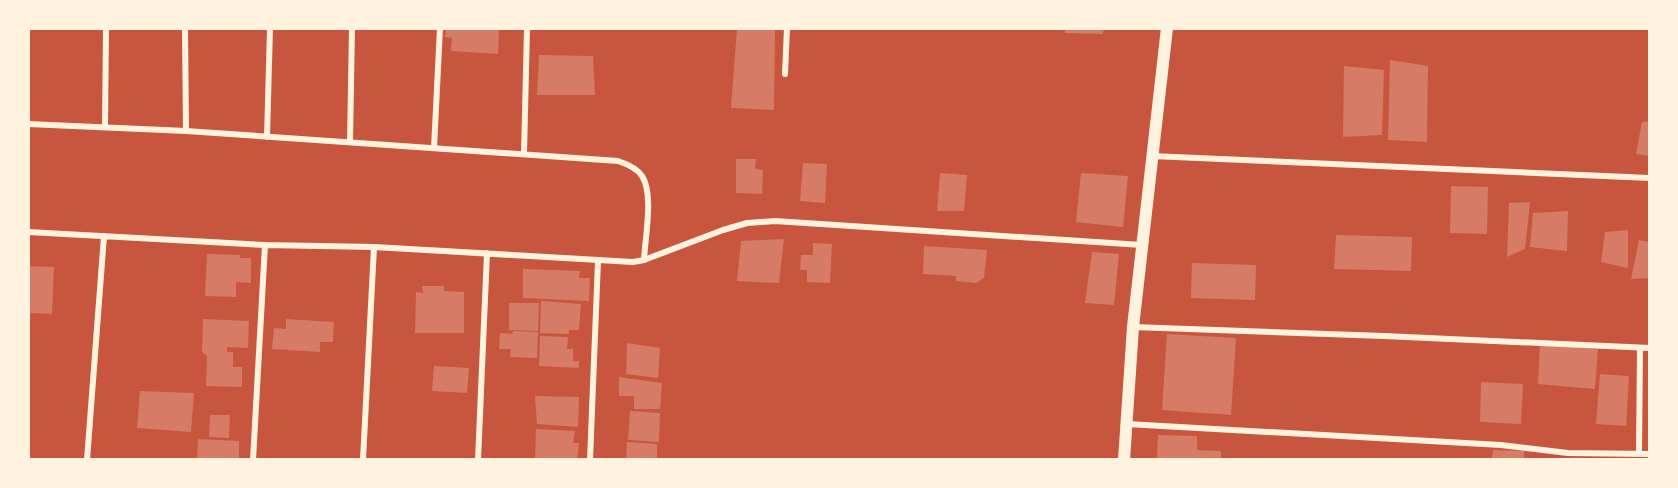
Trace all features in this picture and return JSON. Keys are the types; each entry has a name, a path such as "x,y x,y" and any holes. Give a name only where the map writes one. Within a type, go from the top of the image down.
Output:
{"main road":[{"path":"1124,459 1133,327 1167,28"}],"street":[{"path":"105,126 106,28"},
{"path":"186,28 186,131"},
{"path":"267,137 270,28"},
{"path":"350,142 352,28"},
{"path":"434,148 440,28"},
{"path":"524,154 527,28"},
{"path":"785,74 786,28"},
{"path":"28,124 186,131 618,161 631,166 641,174 647,184 644,260"},
{"path":"1151,156 1650,178"},
{"path":"28,232 374,247 633,262 747,223 775,221 1142,245"},
{"path":"87,459 104,236"},
{"path":"253,459 266,244"},
{"path":"363,459 374,247"},
{"path":"478,459 487,253"},
{"path":"590,459 598,261"},
{"path":"1133,327 1650,348"},
{"path":"1639,453 1640,348"},
{"path":"1126,424 1490,445 1568,456 1650,454"}],"building":[{"path":"446,28 499,28 498,54 451,51 452,38 445,37"},
{"path":"737,28 775,28 774,110 731,108"},
{"path":"1065,28 1104,28 1103,34 1065,33"},
{"path":"539,55 593,56 595,95 537,95"},
{"path":"1390,60 1428,66 1427,142 1388,140"},
{"path":"1344,66 1384,70 1382,135 1343,137"},
{"path":"1650,121 1650,156 1636,154 1642,122"},
{"path":"736,159 756,159 755,169 763,170 762,194 736,193"},
{"path":"803,163 827,164 825,203 800,201"},
{"path":"940,173 967,175 964,211 937,211"},
{"path":"1081,173 1128,176 1123,227 1076,222"},
{"path":"1451,186 1488,187 1487,234 1450,233"},
{"path":"1530,202 1525,249 1507,257 1509,203"},
{"path":"1568,211 1567,251 1530,247 1533,213"},
{"path":"1628,230 1628,268 1601,262 1605,232"},
{"path":"1336,235 1412,237 1411,271 1334,269"},
{"path":"784,239 779,283 737,281 741,241"},
{"path":"1639,240 1650,242 1650,278 1631,279"},
{"path":"813,243 832,244 830,283 807,282 807,270 800,270 801,255 813,255"},
{"path":"924,246 987,250 984,278 976,283 956,281 956,276 923,274"},
{"path":"1092,252 1119,254 1114,305 1085,303"},
{"path":"207,254 240,255 240,258 251,258 251,283 236,282 236,297 205,296"},
{"path":"1192,263 1256,265 1255,300 1191,298"},
{"path":"28,266 54,267 52,314 28,313"},
{"path":"523,269 580,271 579,278 590,278 589,301 523,298"},
{"path":"422,286 444,286 444,291 464,292 464,333 415,333 416,292 423,293"},
{"path":"541,301 581,304 579,330 569,330 569,334 540,333"},
{"path":"509,303 539,303 538,331 509,330"},
{"path":"203,319 249,321 248,348 227,347 227,352 233,352 233,367 242,367 242,387 206,386 207,356 202,352"},
{"path":"286,319 334,322 333,342 320,342 320,352 272,349 274,328 286,329"},
{"path":"513,331 538,332 537,358 510,357 511,349 499,349 500,333 512,334"},
{"path":"1167,334 1236,338 1231,415 1162,410"},
{"path":"540,336 568,337 567,349 573,349 573,361 579,361 579,368 539,366"},
{"path":"627,343 660,348 658,378 626,374"},
{"path":"1540,344 1598,349 1595,389 1538,384"},
{"path":"434,366 469,368 467,393 432,391"},
{"path":"1600,374 1629,376 1626,426 1596,424"},
{"path":"619,377 662,383 660,409 634,409 634,396 619,396"},
{"path":"1481,382 1523,384 1521,424 1480,422"},
{"path":"140,391 194,393 191,432 137,428"},
{"path":"535,396 579,397 578,427 537,424"},
{"path":"630,411 660,413 659,442 628,440"},
{"path":"210,415 230,415 229,438 209,437"},
{"path":"536,429 575,431 573,443 579,443 577,460 535,460"},
{"path":"1158,435 1197,436 1197,450 1221,451 1221,460 1157,460"},
{"path":"198,439 239,441 239,460 197,460"},
{"path":"627,442 657,444 657,460 626,460"},
{"path":"1493,450 1524,451 1524,460 1492,460"}]}
